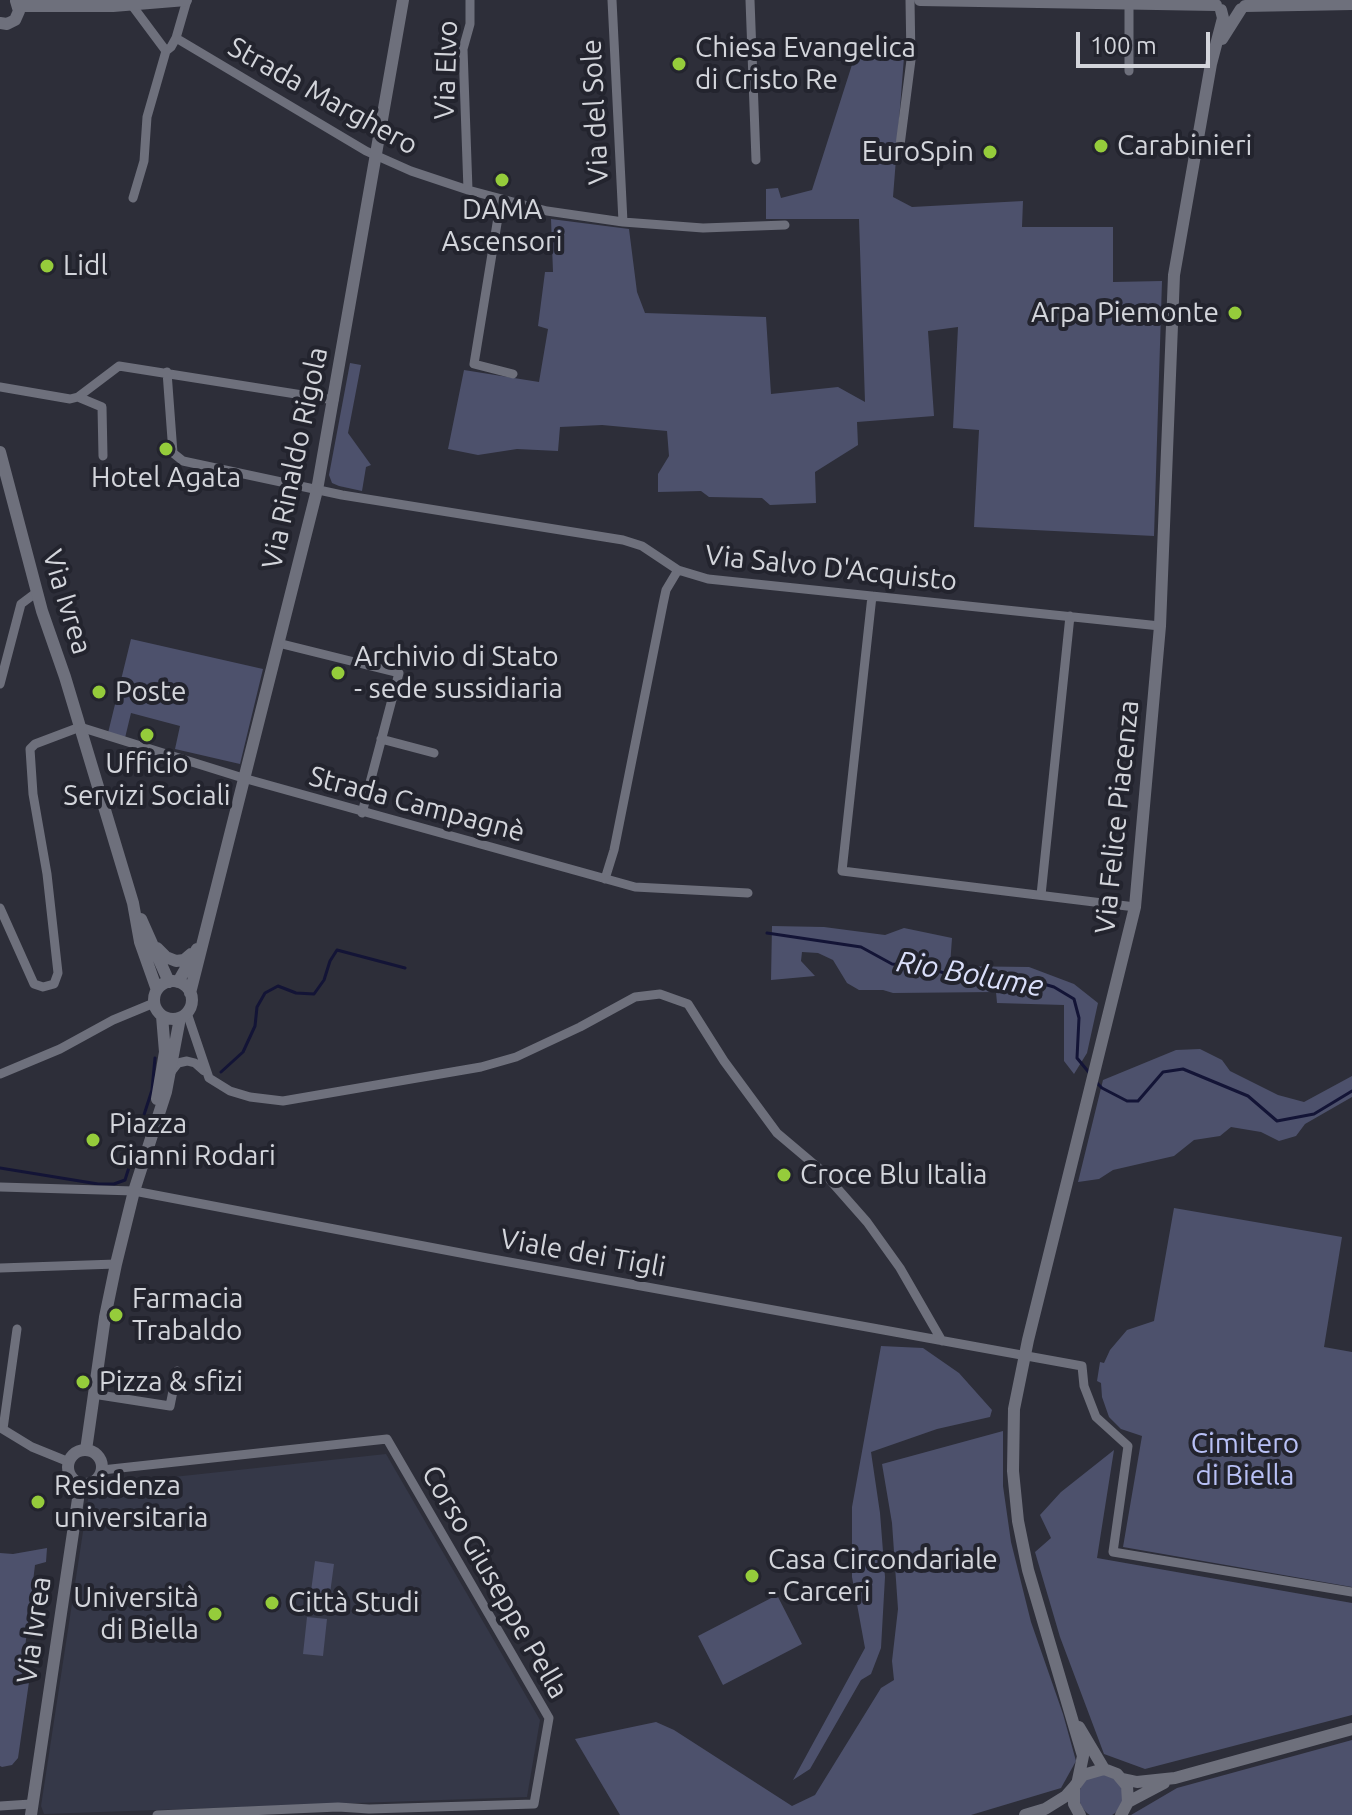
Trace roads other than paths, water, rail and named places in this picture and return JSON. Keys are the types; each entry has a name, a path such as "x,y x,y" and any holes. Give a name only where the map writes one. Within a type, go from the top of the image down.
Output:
{"street":[{"path":"1,28 15,20 16,3 186,0 176,38 166,51 147,117 144,161 133,198"},
{"name":"Via Rinaldo Rigola","path":"190,993 317,490 403,0"},
{"name":"Via Elvo","path":"468,190 463,49 470,24 470,0"},
{"name":"Via del Sole","path":"612,0 623,222"},
{"path":"750,0 756,160"},
{"path":"899,153 911,60 910,0"},
{"path":"920,0 1169,1 1217,5 1235,11 1244,5 1289,2 1352,4"},
{"path":"1129,2 1129,71"},
{"path":"138,3 166,51"},
{"name":"Via Felice Piacenza","path":"1079,1813 1073,1796 1083,1756 1028,1570 1018,1521 1013,1471 1014,1409 1135,907 1160,626 1174,275 1223,18 1217,5"},
{"name":"Via Felice Piacenza","path":"1215,52 1244,5"},
{"name":"Strada Marghero","path":"176,38 377,157 468,190 547,211 623,222 703,228 785,225"},
{"path":"501,199 474,364 513,374"},
{"path":"0,387 70,399 78,397 113,368 126,366 334,400"},
{"name":"Via Salvo D'Acquisto","path":"167,372 173,453 210,468 317,490 623,540 642,546 678,570 721,581 1160,626"},
{"path":"78,397 102,407 103,456"},
{"name":"Via Ivrea","path":"0,452 37,592 133,903 140,942 156,997"},
{"path":"605,879 614,850 666,590 678,570"},
{"path":"0,684 21,604 37,592"},
{"path":"872,596 842,871 1135,907"},
{"path":"1041,895 1070,616"},
{"path":"278,643 399,673 362,813"},
{"path":"0,908 34,984 43,987 54,984 58,973 47,874 33,794 30,749 35,744 80,727"},
{"name":"Strada Campagnè","path":"80,727 362,813 635,887 748,893"},
{"path":"381,739 434,753"},
{"name":"Via Ivrea","path":"133,903 173,982"},
{"name":"Via Rinaldo Rigola","path":"173,982 197,949 210,920"},
{"path":"155,946 166,957 176,961 184,960 197,949"},
{"path":"0,1074 60,1049 156,997 173,982 190,993 191,1004 184,1015 171,1072 134,1191 116,1264 86,1450"},
{"path":"171,1072 178,1063 195,1063 230,1091 283,1101 481,1067 516,1057 635,997 660,994 688,1004 724,1061 777,1133 822,1171 867,1222 900,1268 942,1341"},
{"path":"153,1126 165,1052 162,1016 156,997"},
{"path":"162,1016 174,1019 184,1015"},
{"path":"184,1015 208,1075"},
{"path":"0,1187 134,1191"},
{"name":"Viale dei Tigli","path":"134,1191 1082,1366 1084,1386 1096,1417 1128,1446 1113,1552 1352,1592"},
{"path":"0,1268 116,1264"},
{"path":"17,1329 2,1428 32,1447 69,1462"},
{"path":"93,1394 170,1406 177,1371"},
{"name":"Corso Giuseppe Pella","path":"102,1470 387,1439 549,1718 534,1804 369,1809 338,1807 157,1815"},
{"path":"86,1450 100,1459 102,1470 97,1480 79,1493 69,1462 76,1453 86,1450"},
{"name":"Via Ivrea","path":"31,1810 79,1493"},
{"name":"Via Felice Piacenza","path":"1071,1714 1104,1769"},
{"path":"1025,1815 1045,1809 1066,1796 1090,1771 1104,1769 1137,1782 1175,1778 1352,1729"},
{"path":"1128,1802 1175,1778"},
{"path":"1121,1815 1129,1794 1123,1779"},
{"path":"0,1806 31,1810"},
{"path":"1045,1809 1079,1813"}],"waterway":[{"name":"Rio Bolume","path":"767,933 861,947 892,964 928,968 954,976 1023,978 1054,987 1074,999 1079,1018 1077,1058 1091,1075"},
{"name":"Rio Bolume","path":"221,1072 243,1052 255,1026 257,1007 265,993 278,986 296,993 314,994 337,950 405,968"},
{"name":"Rio Bolume","path":"142,1121 152,1090 155,1058"},
{"name":"Rio Bolume","path":"1095,1081 1127,1101 1138,1101 1163,1072 1183,1069 1248,1096 1277,1121 1314,1114 1352,1091"},
{"name":"Rio Bolume","path":"0,1168 114,1184 125,1180 131,1161"}],"place":[{"name":"Chiesa Evangelica di Cristo Re","path":"679,64"},
{"name":"Carabinieri","path":"1101,146"},
{"name":"EuroSpin","path":"990,152"},
{"name":"DAMA Ascensori","path":"502,180"},
{"name":"Lidl","path":"47,266"},
{"name":"Arpa Piemonte","path":"1235,313"},
{"name":"Hotel Agata","path":"166,449"},
{"name":"Archivio di Stato - sede sussidiaria","path":"338,673"},
{"name":"Poste","path":"99,692"},
{"name":"Ufficio Servizi Sociali","path":"147,735"},
{"name":"Piazza Gianni Rodari","path":"93,1140"},
{"name":"Croce Blu Italia","path":"784,1175"},
{"name":"Farmacia Trabaldo","path":"116,1315"},
{"name":"Pizza & sfizi","path":"83,1382"},
{"name":"Residenza universitaria","path":"38,1502"},
{"name":"Casa Circondariale - Carceri","path":"752,1576"},
{"name":"Città Studi","path":"272,1603"},
{"name":"Università di Biella","path":"215,1614"}],"park label":[{"name":"Cimitero di Biella","path":"1245,1460"}]}
